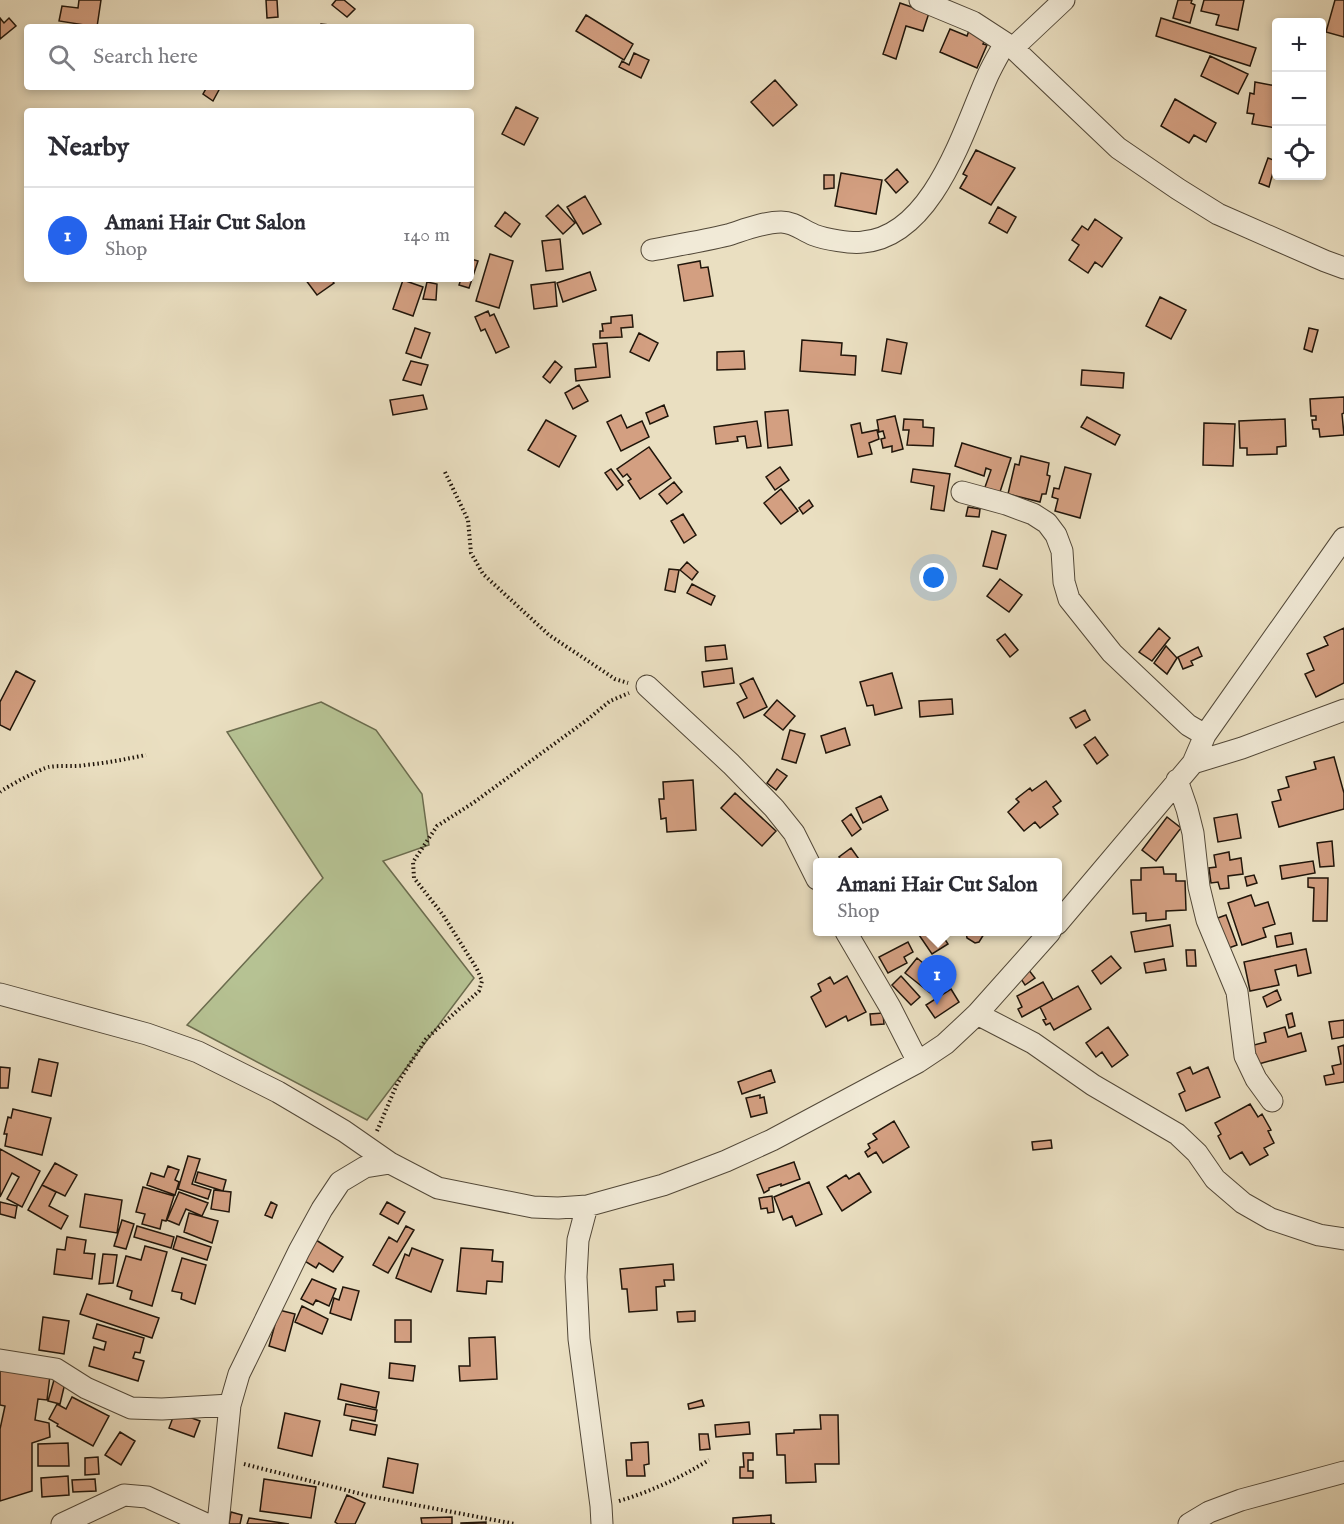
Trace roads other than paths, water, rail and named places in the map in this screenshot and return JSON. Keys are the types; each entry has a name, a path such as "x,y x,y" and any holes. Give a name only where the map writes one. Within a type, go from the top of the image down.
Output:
{"street":[{"path":"920,0 973,22 1009,45 1118,148 1178,189 1218,214 1344,268"},
{"path":"652,250 703,241 778,222 793,223 816,236 838,240 863,243 885,237 913,217 929,199 948,168 1009,45 1064,0"},
{"path":"962,492 1006,504 1033,514 1047,523 1056,535 1062,551 1064,582 1069,599 1112,654 1188,725 1205,735"},
{"path":"1062,918 1193,763 1205,735 1344,538"},
{"path":"647,686 731,764 774,808 794,833 813,871"},
{"path":"1193,763 1242,748 1344,710"},
{"path":"1177,780 1193,833 1199,887 1207,920 1237,992 1245,1056 1256,1079 1272,1101"},
{"path":"848,936 890,1007 918,1062"},
{"path":"0,994 147,1034 198,1052 278,1092 344,1131 390,1163 438,1188 533,1207 558,1208 587,1206 663,1185 726,1161 772,1140 918,1062 945,1044 977,1014 1046,936"},
{"path":"977,1014 1033,1043 1093,1085 1177,1134 1197,1153 1215,1179 1243,1203 1271,1219 1319,1235 1344,1239"},
{"path":"218,1524 230,1405 239,1374 299,1251 340,1182 364,1167 390,1163"},
{"path":"587,1206 578,1240 576,1288 579,1339 601,1515"},
{"path":"0,1360 56,1369 86,1388 131,1408 162,1409 230,1405"},
{"path":"1188,1524 1209,1512 1241,1500 1344,1472"},
{"path":"62,1524 124,1495 147,1497 206,1524"}],"place":[{"name":"Amani Hair Cut Salon","path":"937,1005"}]}
